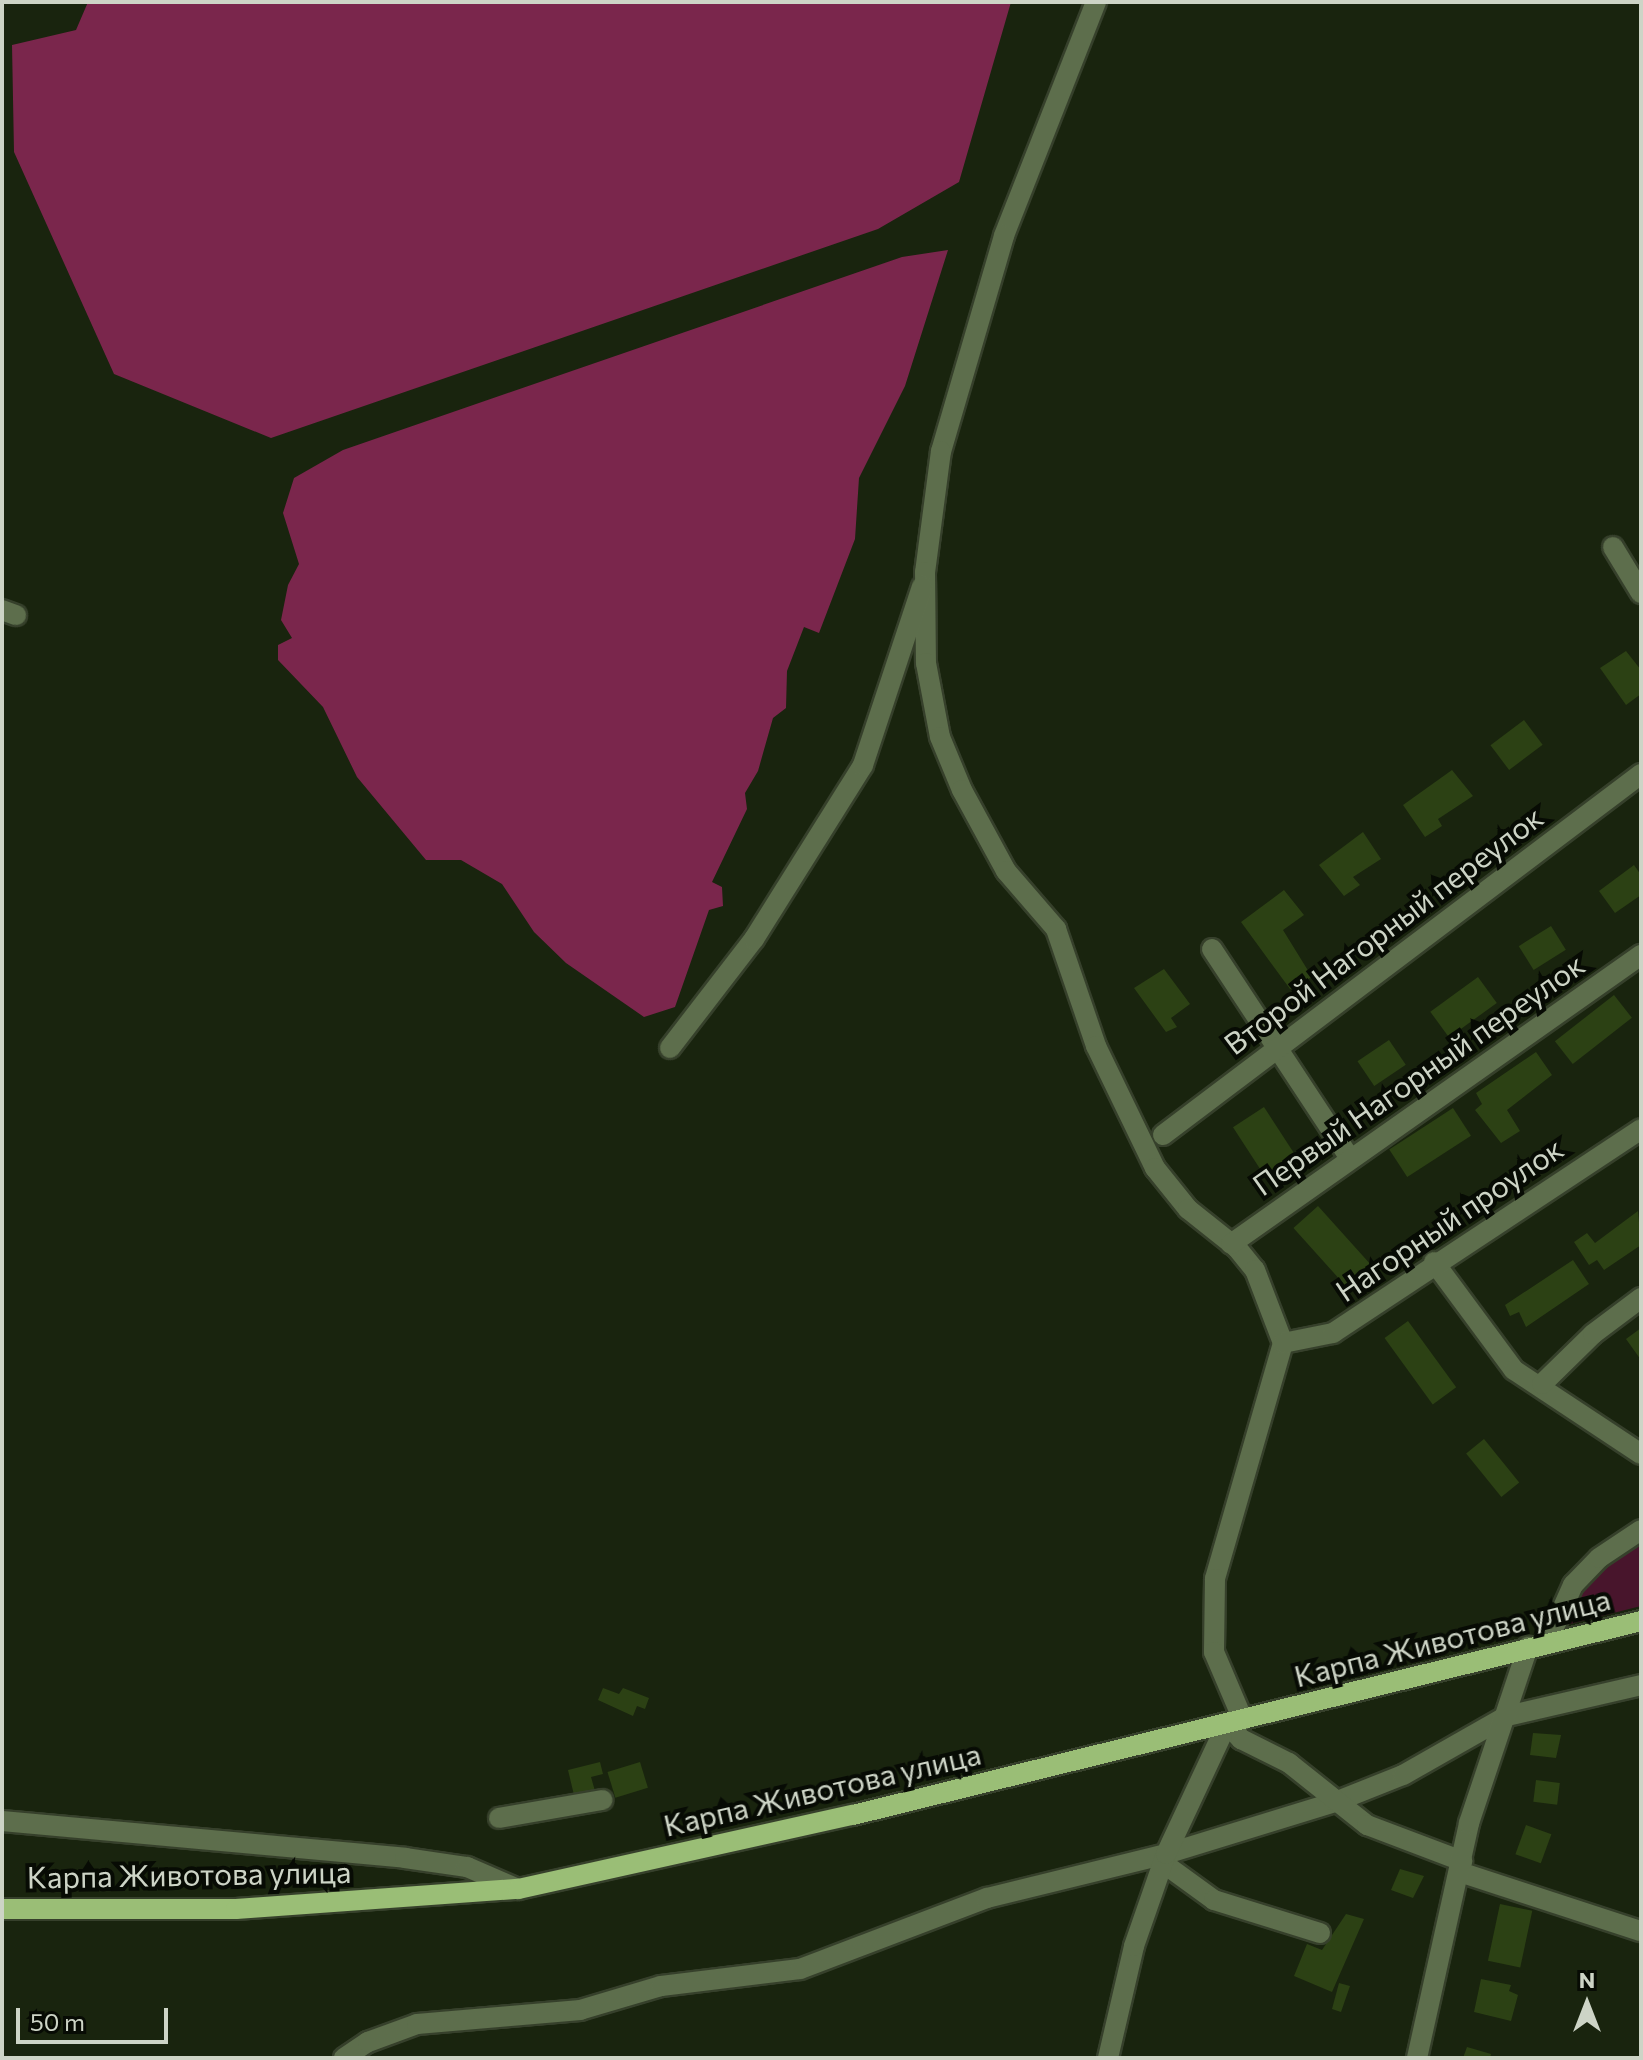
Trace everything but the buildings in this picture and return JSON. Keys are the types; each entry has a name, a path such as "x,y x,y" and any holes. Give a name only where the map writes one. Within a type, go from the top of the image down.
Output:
{"main road":[{"name":"Карпа Животова улица","path":"2,1909 236,1909 518,1889 1235,1722 1641,1621"}],"street":[{"path":"1096,2 980,310 941,451 925,582 931,702 962,790 1006,871 1056,929 1096,1046 1155,1168 1188,1209 1231,1244 1255,1270 1283,1343 1215,1579 1214,1652 1241,1739 1289,1763 1367,1825 1461,1866 1641,1931"},
{"path":"1613,547 1641,593"},
{"path":"670,1048 754,939 863,765 925,582"},
{"name":"Второй Нагорный переулок","path":"1163,1135 1641,774"},
{"path":"1212,949 1350,1158"},
{"name":"Первый Нагорный переулок","path":"1231,1244 1641,955"},
{"name":"Нагорный проулок","path":"1283,1343 1333,1333 1434,1262 1641,1129"},
{"path":"1434,1262 1514,1370 1542,1384 1641,1454"},
{"path":"1542,1384 1593,1334 1641,1298"},
{"path":"1417,2058 1469,1823 1507,1716 1538,1645 1573,1585 1599,1558 1641,1530"},
{"path":"344,2058 368,2042 417,2024 580,2010 661,1986 800,1969 987,1898 1165,1859 1335,1802 1403,1775 1507,1716 1641,1685"},
{"path":"1108,2058 1134,1946 1165,1859 1235,1722"},
{"path":"499,1818 602,1800"},
{"path":"2,1821 405,1858 467,1867 518,1889"},
{"path":"1165,1859 1214,1900 1320,1933"}],"shaded area":[{"path":"88,2 1011,2 959,182 878,229 271,438 114,374 14,152 12,45 76,30"},
{"path":"948,250 905,386 859,478 855,539 819,633 804,627 787,671 786,708 773,718 758,771 745,793 747,809 712,882 722,887 723,906 709,910 675,1007 644,1017 566,963 534,932 502,884 461,860 426,860 357,777 323,707 278,660 278,645 292,638 281,620 288,585 299,564 283,513 294,478 343,450 902,257"},
{"path":"1641,1539 1641,1606 1562,1626 1571,1603 1598,1570"}]}
